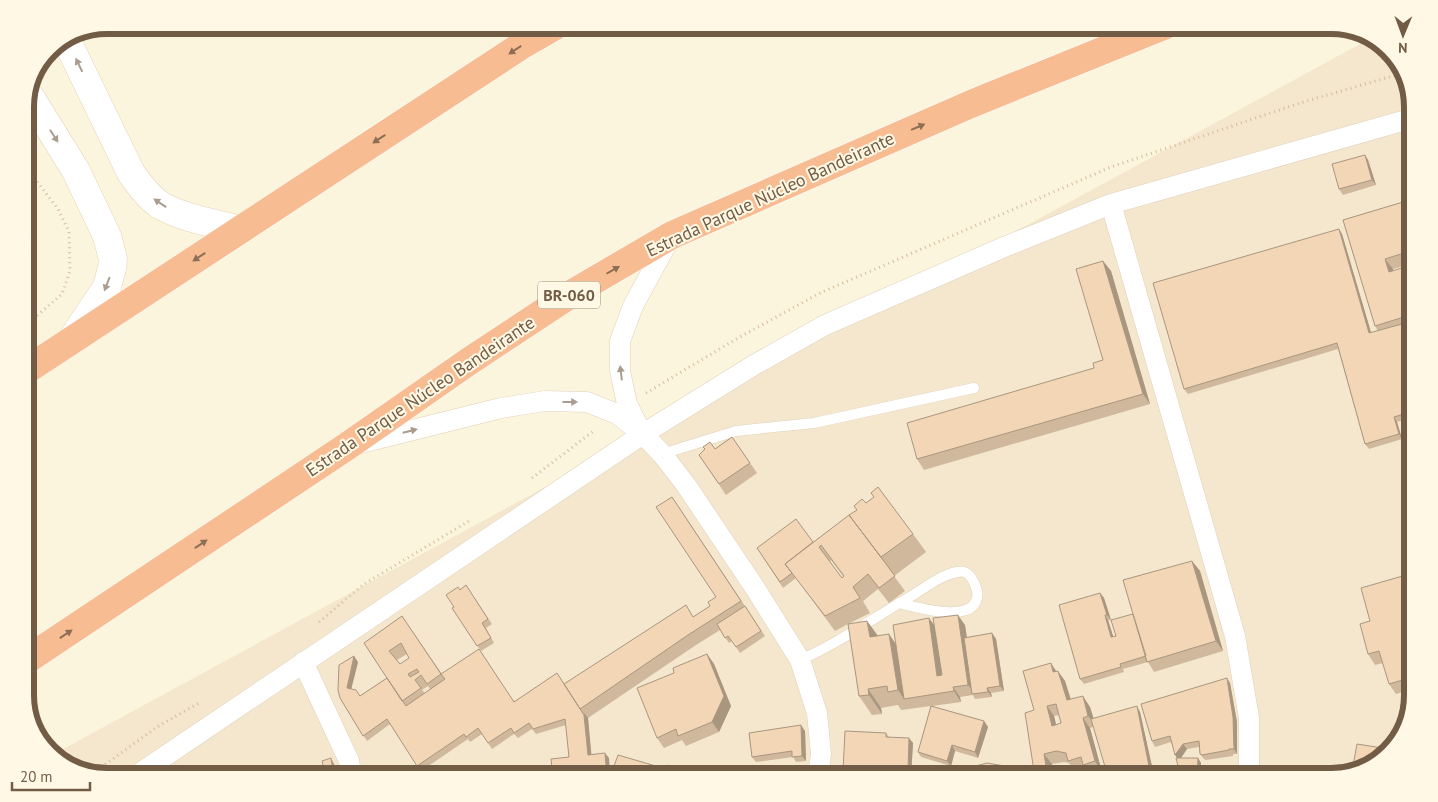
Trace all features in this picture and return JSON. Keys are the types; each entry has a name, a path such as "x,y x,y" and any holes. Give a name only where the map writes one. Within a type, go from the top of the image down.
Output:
{"highway":[{"path":"34,364 541,34"},
{"name":"Estrada Parque Núcleo Bandeirante","path":"34,655 571,294 672,235 971,104 1144,34"}],"main road":[{"path":"68,45 131,173 143,189 159,204 178,213 239,230"},
{"path":"34,102 76,171 107,236 112,258 112,268 107,287 72,339"}],"street":[{"path":"147,768 643,434 754,365 825,325 1004,247 1111,204 1404,121"},
{"path":"1111,204 1235,636 1249,718 1249,768"},
{"path":"643,434 627,404 620,371 620,341 633,306 672,235"},
{"path":"346,447 501,408 545,402 587,402 617,414 643,434 662,454 686,485 755,588 800,660 817,713 821,754 819,768"},
{"path":"303,662 350,768"}],"lane":[{"path":"662,454 736,431 814,423 974,388"},
{"path":"800,660 818,652 899,603 938,580 954,573 964,572 970,576 976,588 978,598 967,610 951,612 932,611 899,603"}],"path":[{"path":"34,178 58,209 69,232 70,271 62,294 34,318"}],"shaded area":[{"path":"1364,42 1378,51 1378,60 1387,60 1397,75 1404,102 1404,704 1399,723 1389,740 1376,753 1359,763 1340,768 98,768 79,763 60,751"}],"building":[{"path":"1365,155 1372,180 1339,189 1332,164"},
{"path":"1404,202 1404,253 1385,259 1389,272 1404,267 1404,317 1375,326 1343,220"},
{"path":"1339,229 1369,333 1404,323 1404,414 1394,417 1399,434 1365,444 1337,343 1184,389 1153,283"},
{"path":"1103,261 1143,394 917,459 907,423 1094,368 1093,363 1103,360 1076,269"},
{"path":"732,437 750,463 719,484 699,455 705,449 703,447 710,442 715,449"},
{"path":"878,487 913,534 881,557 849,515 857,510 854,506 862,499 866,503 874,497 871,493"},
{"path":"672,497 741,601 580,709 564,684 686,605 693,617 710,606 708,602 716,597 656,507"},
{"path":"849,515 895,576 879,588 868,574 853,587 860,598 825,616 785,564","holes":["821,545 844,576 842,578 819,547"]},
{"path":"796,519 813,542 785,564 792,573 780,582 757,548"},
{"path":"1192,561 1216,641 1147,662 1123,580"},
{"path":"1404,576 1404,680 1389,684 1379,651 1368,654 1360,624 1370,621 1361,588"},
{"path":"466,585 488,619 482,623 491,638 477,646 452,608 454,607 446,595 458,587 460,590"},
{"path":"1100,593 1111,637 1116,636 1111,620 1133,614 1146,656 1120,664 1121,667 1080,679 1059,605"},
{"path":"745,606 761,631 736,647 728,636 725,638 717,624"},
{"path":"958,615 968,685 953,687 954,691 904,699 893,625 929,618 937,676 942,675 933,618"},
{"path":"402,616 441,674 427,684 421,675 415,680 421,688 402,701 364,643","holes":["401,643 409,658 400,664 389,651","417,669 419,672 410,677 408,674"]},
{"path":"867,621 870,637 889,634 898,690 888,692 887,686 868,689 869,695 859,696 848,624"},
{"path":"992,633 1000,686 987,688 988,692 972,694 964,638"},
{"path":"479,649 514,702 557,673 584,715 588,755 605,753 606,768 552,768 551,759 569,757 565,719 533,729 529,723 514,733 511,728 488,743 478,728 466,737 464,734 417,766 387,719 363,736 340,698 338,690 339,665 354,656 347,688 356,690 360,696 387,678 406,706 445,679 441,674"},
{"path":"707,654 724,696 712,722 678,736 676,729 657,738 637,688 674,673 673,668"},
{"path":"1051,663 1053,672 1058,671 1067,700 1083,696 1088,716 1083,718 1095,761 1083,765 1081,757 1068,761 1066,753 1056,751 1044,754 1046,768 1034,768 1025,713 1034,710 1023,671","holes":["1056,704 1061,723 1052,726 1047,706"]},
{"path":"1227,678 1233,717 1234,749 1202,755 1200,754 1199,741 1183,744 1175,755 1170,736 1152,741 1141,704"},
{"path":"931,706 984,721 975,752 952,745 947,761 918,752"},
{"path":"1137,706 1149,766 1140,768 1105,768 1091,719"},
{"path":"801,725 802,756 792,757 792,751 752,757 749,733"},
{"path":"845,731 886,733 886,737 909,738 908,768 843,768"},
{"path":"1357,744 1382,748 1368,758 1353,765"},
{"path":"618,755 663,768 613,768"},
{"path":"331,758 333,768 314,768 323,766 322,761"},
{"path":"1176,758 1198,758 1197,768 1179,768"},
{"path":"987,763 1016,768 968,768"}]}
